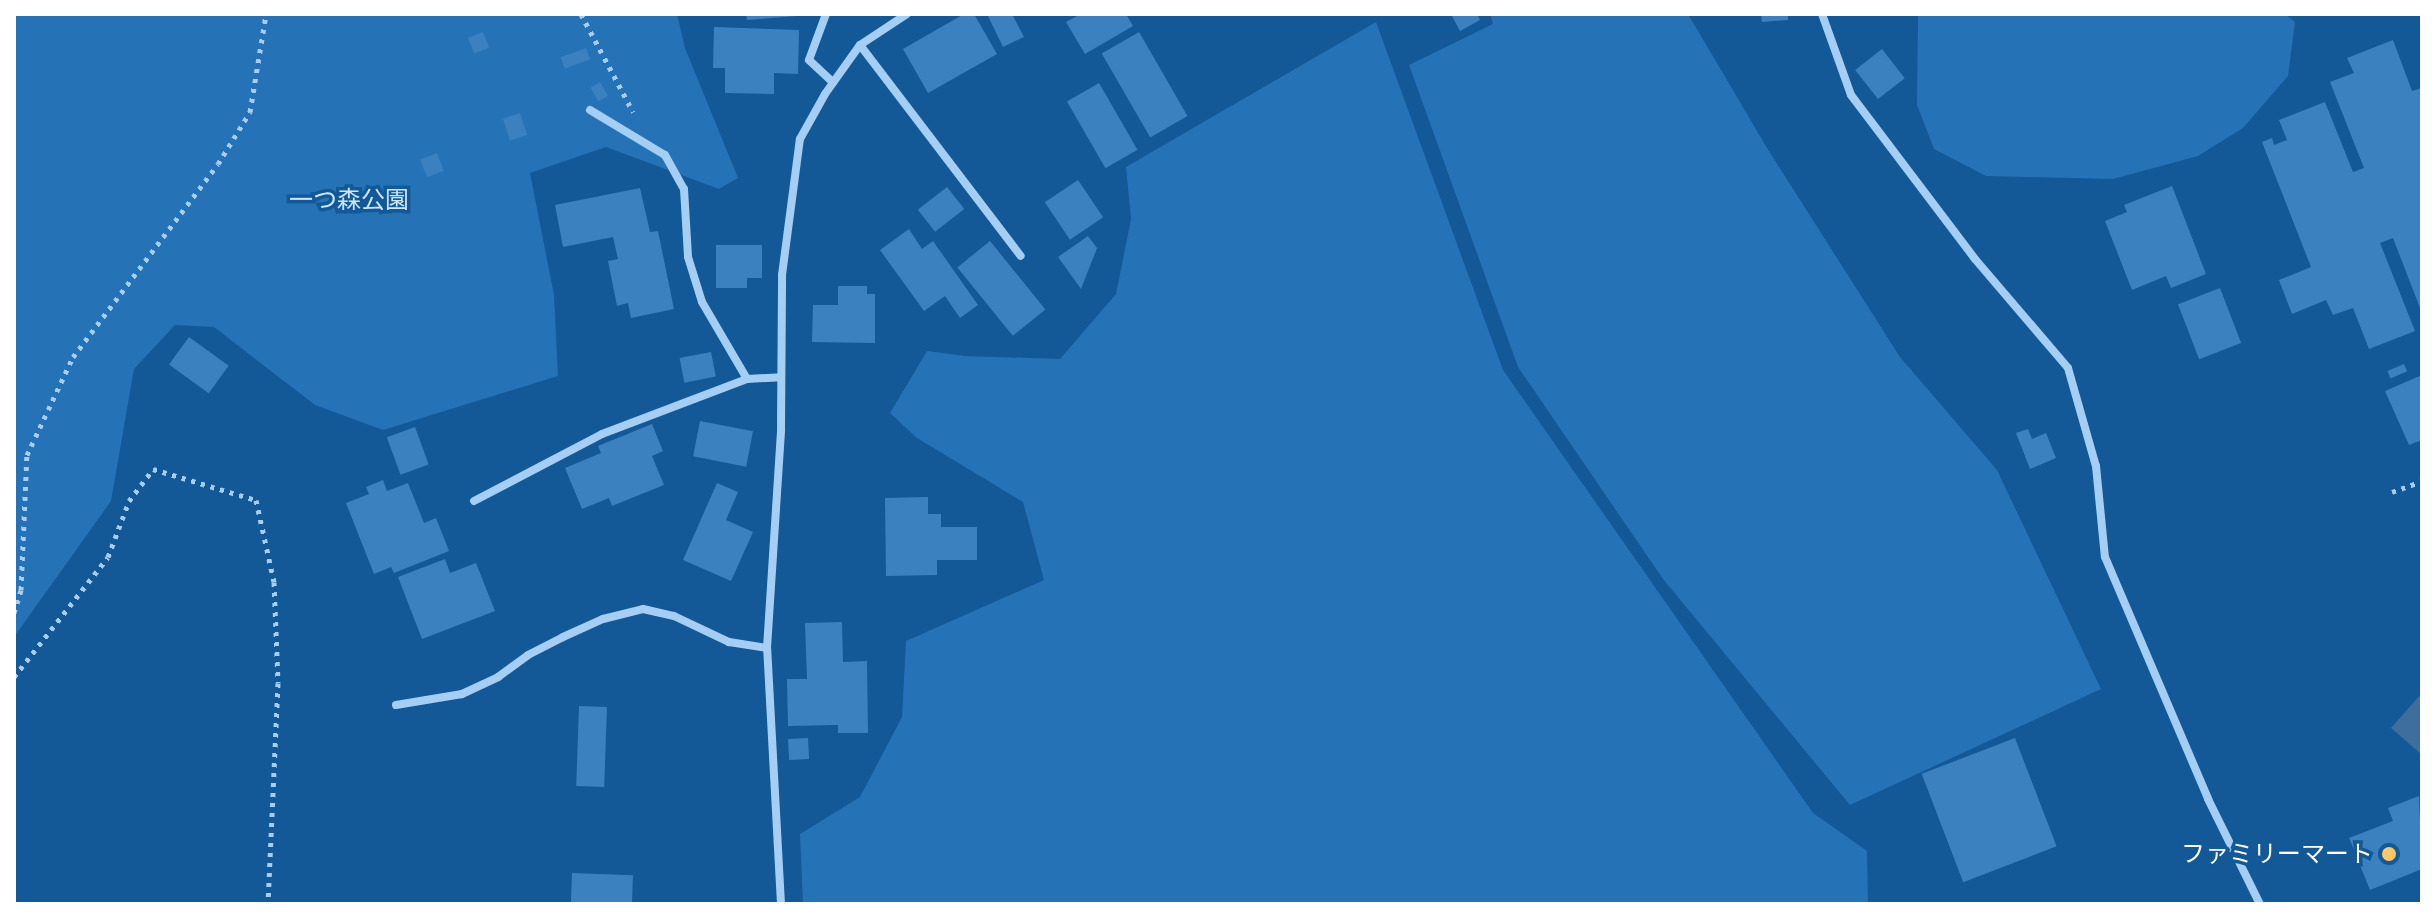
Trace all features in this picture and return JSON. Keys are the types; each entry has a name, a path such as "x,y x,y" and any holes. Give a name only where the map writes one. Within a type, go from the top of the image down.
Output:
{"street":[{"path":"826,14 809,60 833,82"},
{"path":"781,904 767,648 781,377 782,275 800,139 833,82 860,45 907,14"},
{"path":"1822,14 1851,95 1975,259 2068,368 2096,466 2105,557 2208,799 2260,904"},
{"path":"860,45 1021,256"},
{"path":"590,110 665,155 684,189 688,257 702,302 747,379"},
{"path":"474,501 602,434 747,379 781,377"},
{"path":"396,705 462,694 498,677 528,655 563,637 603,619 643,609 674,616 729,642 767,648"}],"path":[{"path":"14,613 21,590 27,455 73,357 218,164 250,112 266,14"},
{"path":"581,14 652,147"},
{"path":"14,677 108,557 129,501 153,469 256,500 274,582 278,683 268,904"},
{"path":"2392,492 2422,481"}],"green space":[{"name":"一つ森公園","path":"14,14 677,14 685,48 738,178 719,189 606,147 530,173 554,295 558,376 383,430 315,405 214,327 175,325 134,369 111,501 14,637"},
{"path":"1490,14 1688,14 1767,148 1900,357 1997,470 2101,689 1850,805 1663,579 1518,367 1409,65 1493,24"},
{"path":"1918,14 2285,14 2295,22 2288,76 2243,128 2198,156 2113,179 1986,176 1934,149 1917,105"},
{"path":"1376,22 1503,370 1813,813 1867,851 1868,904 803,904 800,834 860,797 902,717 906,641 1044,580 1023,502 917,438 890,413 927,351 965,356 1060,359 1116,294 1131,219 1126,167"}],"shaded area":[{"path":"2422,693 2422,755 2391,728"}],"building":[{"path":"746,14 797,14 797,16 747,20"},
{"path":"964,14 974,14 997,54 928,93 903,49"},
{"path":"987,14 1012,14 1024,37 1003,47"},
{"path":"1081,14 1126,14 1133,26 1085,54 1066,22"},
{"path":"1477,14 1480,20 1460,31 1452,16"},
{"path":"1761,14 1788,14 1788,20 1762,22"},
{"path":"714,27 799,30 798,74 774,73 774,94 725,93 725,68 713,68"},
{"path":"483,32 489,48 474,54 468,38"},
{"path":"1139,32 1188,116 1150,138 1102,54"},
{"path":"2393,40 2412,91 2422,88 2422,313 2393,238 2380,243 2415,331 2369,349 2353,308 2333,315 2326,300 2292,314 2279,280 2311,267 2262,142 2272,138 2274,145 2287,140 2279,120 2325,102 2353,172 2364,168 2330,82 2354,73 2347,58"},
{"path":"586,48 590,59 565,69 561,57"},
{"path":"1882,49 1905,78 1878,99 1855,70"},
{"path":"600,82 608,96 598,101 590,88"},
{"path":"1099,83 1138,150 1105,168 1067,102"},
{"path":"520,113 527,135 510,140 503,119"},
{"path":"437,153 444,171 427,177 420,159"},
{"path":"1078,180 1103,217 1070,240 1045,202"},
{"path":"2172,186 2206,274 2171,288 2166,276 2132,290 2105,221 2127,212 2124,205"},
{"path":"947,187 964,209 935,232 918,210"},
{"path":"640,188 650,232 658,231 674,309 631,318 628,303 617,306 608,261 618,259 613,237 563,247 555,205"},
{"path":"909,229 922,249 933,241 978,305 960,318 945,296 924,311 880,250"},
{"path":"1088,236 1097,248 1081,289 1058,257"},
{"path":"990,241 1045,309 1013,336 957,267"},
{"path":"716,245 762,245 762,278 747,278 747,288 716,288"},
{"path":"838,286 867,286 867,294 875,294 875,343 812,342 813,305 838,305"},
{"path":"2220,288 2241,343 2199,359 2178,304"},
{"path":"189,337 229,366 209,393 169,365"},
{"path":"711,352 716,377 684,383 680,358"},
{"path":"2404,364 2407,371 2391,378 2387,371"},
{"path":"2422,375 2422,440 2409,445 2385,391"},
{"path":"700,421 753,431 746,467 693,456"},
{"path":"652,424 663,451 652,456 664,485 612,506 609,498 582,509 565,468 601,453 598,446"},
{"path":"415,427 429,465 400,475 387,437"},
{"path":"2028,429 2032,439 2046,433 2056,458 2030,469 2016,433"},
{"path":"383,480 387,491 408,483 424,523 436,518 449,551 394,573 391,567 374,574 346,503 369,494 366,487"},
{"path":"717,483 738,492 726,520 753,532 731,581 683,560"},
{"path":"928,497 928,514 941,514 941,527 977,527 977,560 937,560 937,575 886,576 885,498"},
{"path":"445,559 450,573 476,563 495,611 422,639 398,577"},
{"path":"842,622 843,662 867,661 868,733 838,733 838,725 788,726 787,679 807,679 805,623"},
{"path":"579,706 607,707 604,787 576,786"},
{"path":"808,738 809,759 789,760 788,739"},
{"path":"2015,738 2057,846 1963,882 1922,774"},
{"name":"ファミリーマート","path":"2419,796 2422,869 2370,890 2349,838 2393,821 2388,808"},
{"path":"572,873 633,875 632,904 571,904"}],"place":[{"name":"ファミリーマート","path":"2389,854"}]}
